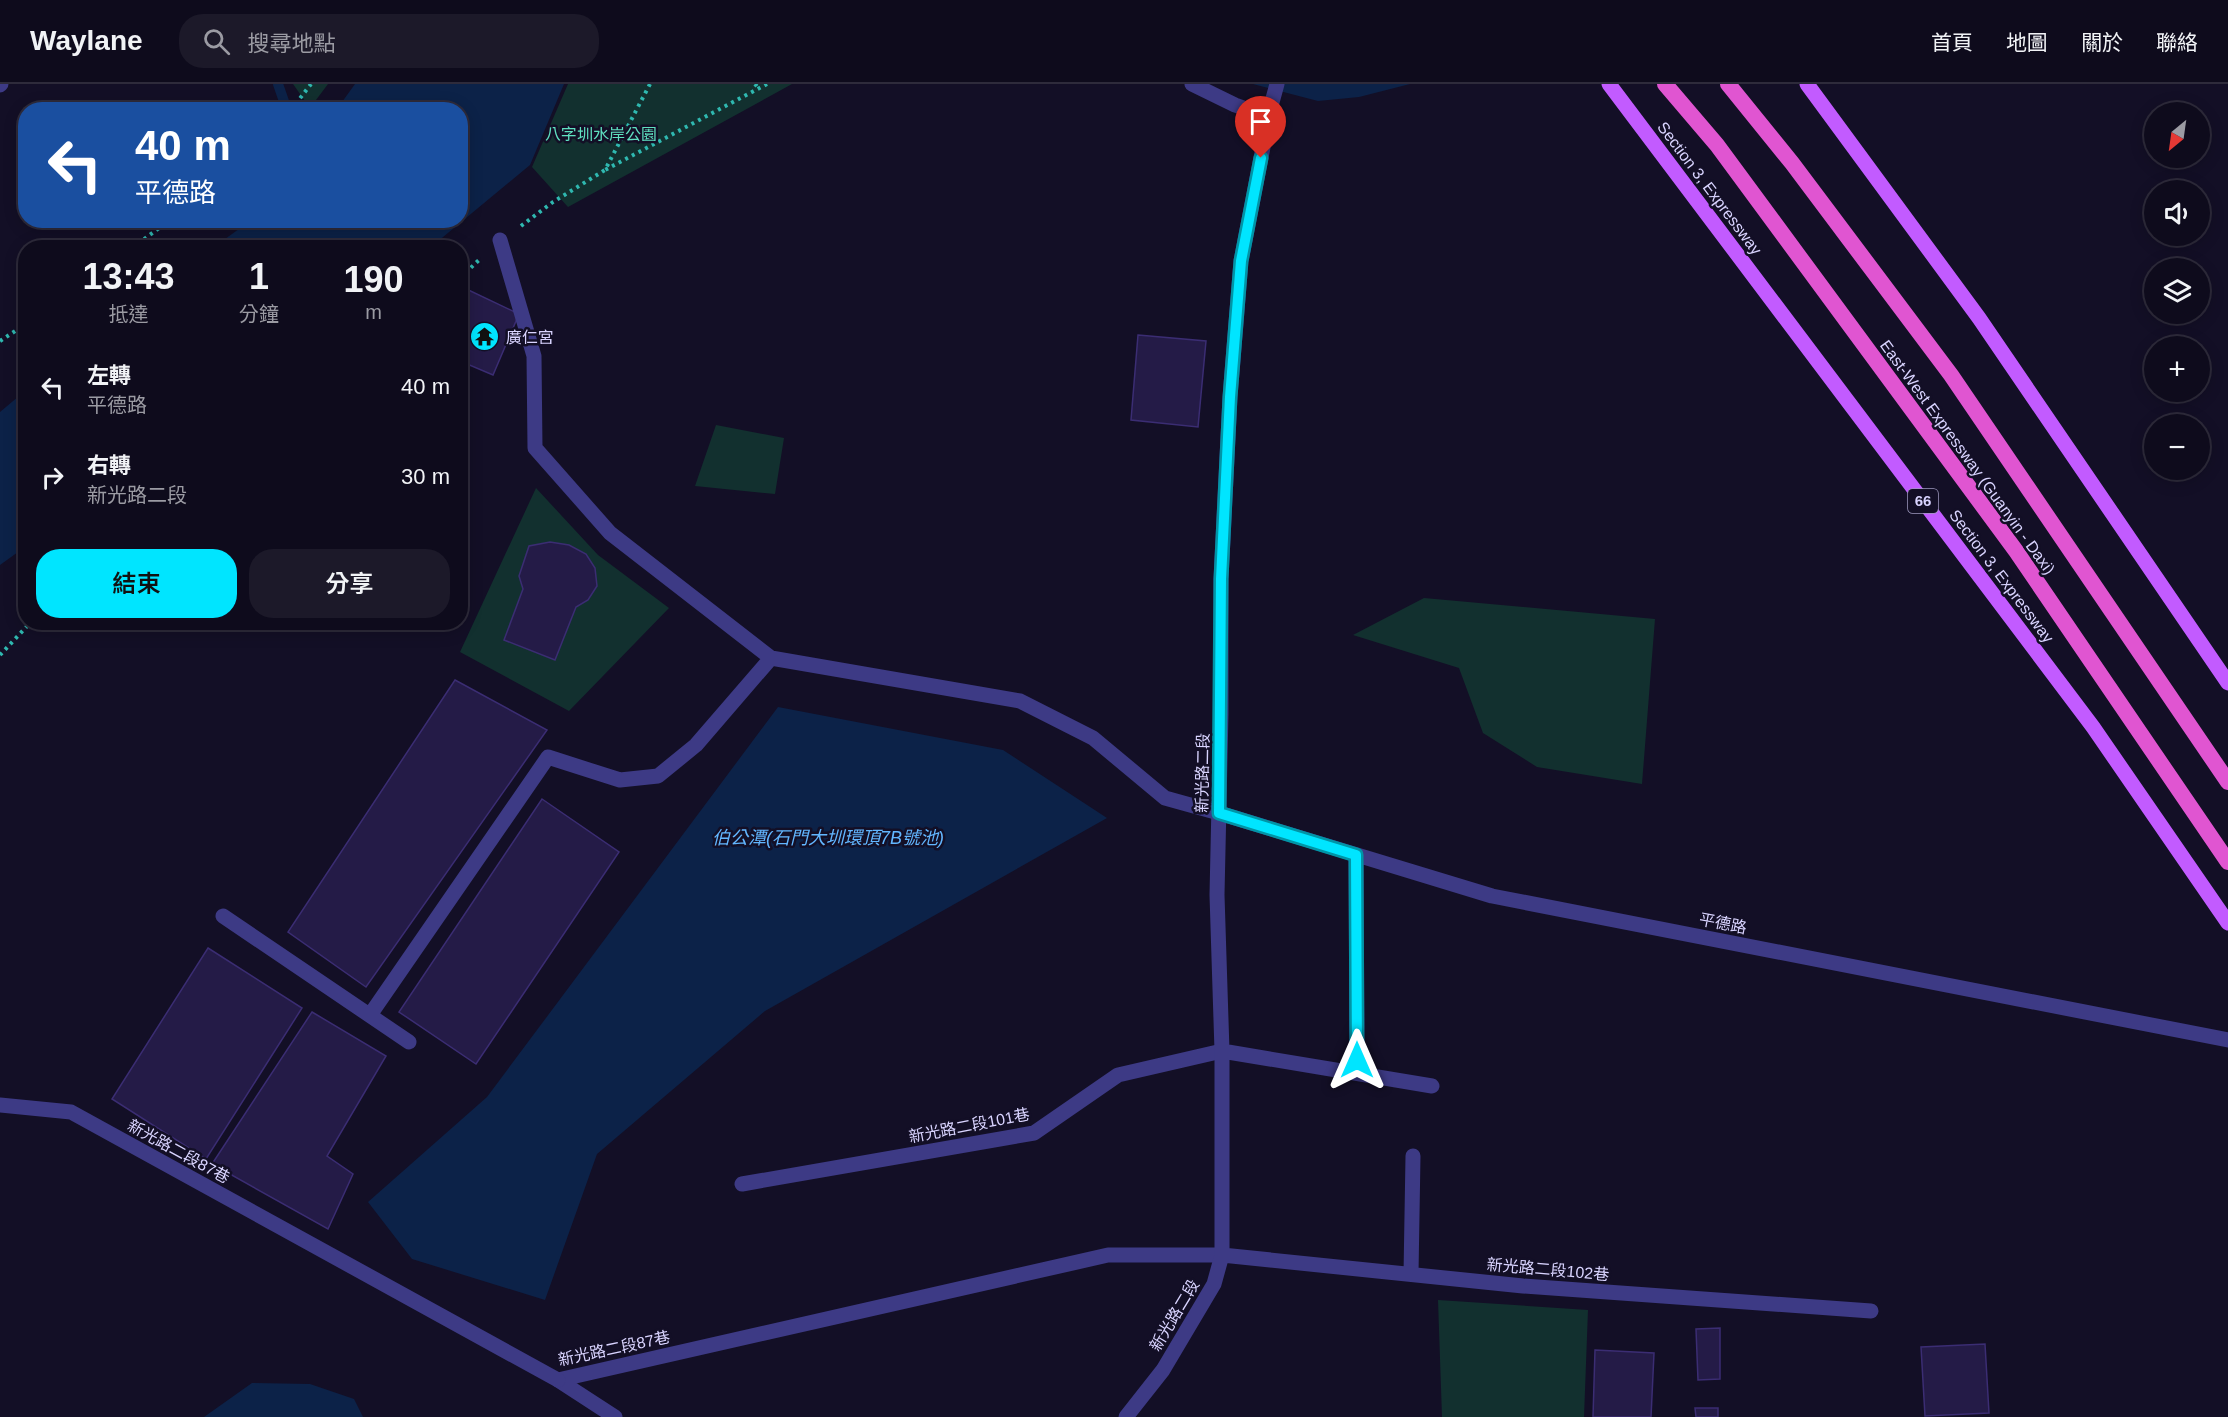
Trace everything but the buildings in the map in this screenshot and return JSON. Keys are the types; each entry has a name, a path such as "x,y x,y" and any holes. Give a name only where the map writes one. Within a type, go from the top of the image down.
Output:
{"highway":[{"name":"East-West Expressway (Guanyin - Daxi)","path":"1665,84 1717,145 2016,551 2228,861"},
{"name":"East-West Expressway (Guanyin - Daxi)","path":"1728,84 1792,163 1951,375 2228,782"}],"main road":[{"name":"Section 3, Expressway","path":"1609,84 2093,727 2228,923"},
{"path":"1807,84 1979,318 2228,683"}],"street":[{"path":"1192,84 1235,105 1270,111"},
{"name":"新光路二段","path":"1126,1417 1162,1370 1214,1284 1222,1255 1222,1051 1217,895 1221,579 1230,397 1241,261 1277,84"},
{"path":"370,1015 549,757 620,780 658,776 696,746 771,658 610,533 535,448 534,356 500,240"},
{"name":"平德路","path":"771,658 1020,701 1093,738 1165,798 1492,897 2228,1040"},
{"path":"1356,855 1357,1060"},
{"path":"223,916 409,1042"},
{"path":"1222,1051 1432,1086"},
{"name":"新光路二段101巷","path":"742,1184 1034,1133 1118,1075 1222,1051"},
{"name":"新光路二段87巷","path":"0,1105 70,1112 558,1380 1108,1255 1222,1255"},
{"path":"1411,1274 1413,1156"},
{"name":"新光路二段102巷","path":"1222,1255 1523,1286 1871,1311"},
{"path":"558,1380 615,1417"}],"path":[{"path":"297,102 311,84"},
{"path":"605,170 650,84"},
{"path":"755,84 759,89"},
{"path":"500,240 553,202 605,170 767,84"},
{"path":"143,240 159,228"},
{"path":"0,341 18,329"},
{"path":"0,655 23,630"}],"green space":[{"path":"293,84 328,84 314,102 306,102"},
{"name":"八字圳水岸公園","path":"568,84 792,84 568,207 532,167"},
{"path":"716,425 784,438 775,494 695,486"},
{"path":"536,488 598,555 669,608 569,711 460,652"},
{"path":"1424,598 1655,619 1642,784 1537,767 1483,733 1459,668 1353,635"},
{"path":"1438,1300 1588,1310 1584,1417 1442,1417"}],"water":[{"path":"355,84 564,84 530,165 468,216 468,102 342,102"},
{"path":"1253,84 1410,84 1359,97 1318,101"},
{"path":"240,228 454,228 439,240 224,240"},
{"path":"18,397 18,552 0,565 0,412"},
{"name":"伯公潭(石門大圳環頂7B號池)","path":"778,707 1003,750 1107,818 765,1011 597,1154 545,1300 412,1259 368,1202 487,1097"},
{"path":"252,1383 310,1384 354,1399 363,1417 204,1417"}],"waterway":[{"path":"278,84 284,102"}],"place":[{"name":"廣仁宮","path":"485,337"}],"route":[{"path":"1261,158 1241,261 1230,397 1221,579 1219,813 1356,855 1357,1060"}]}
